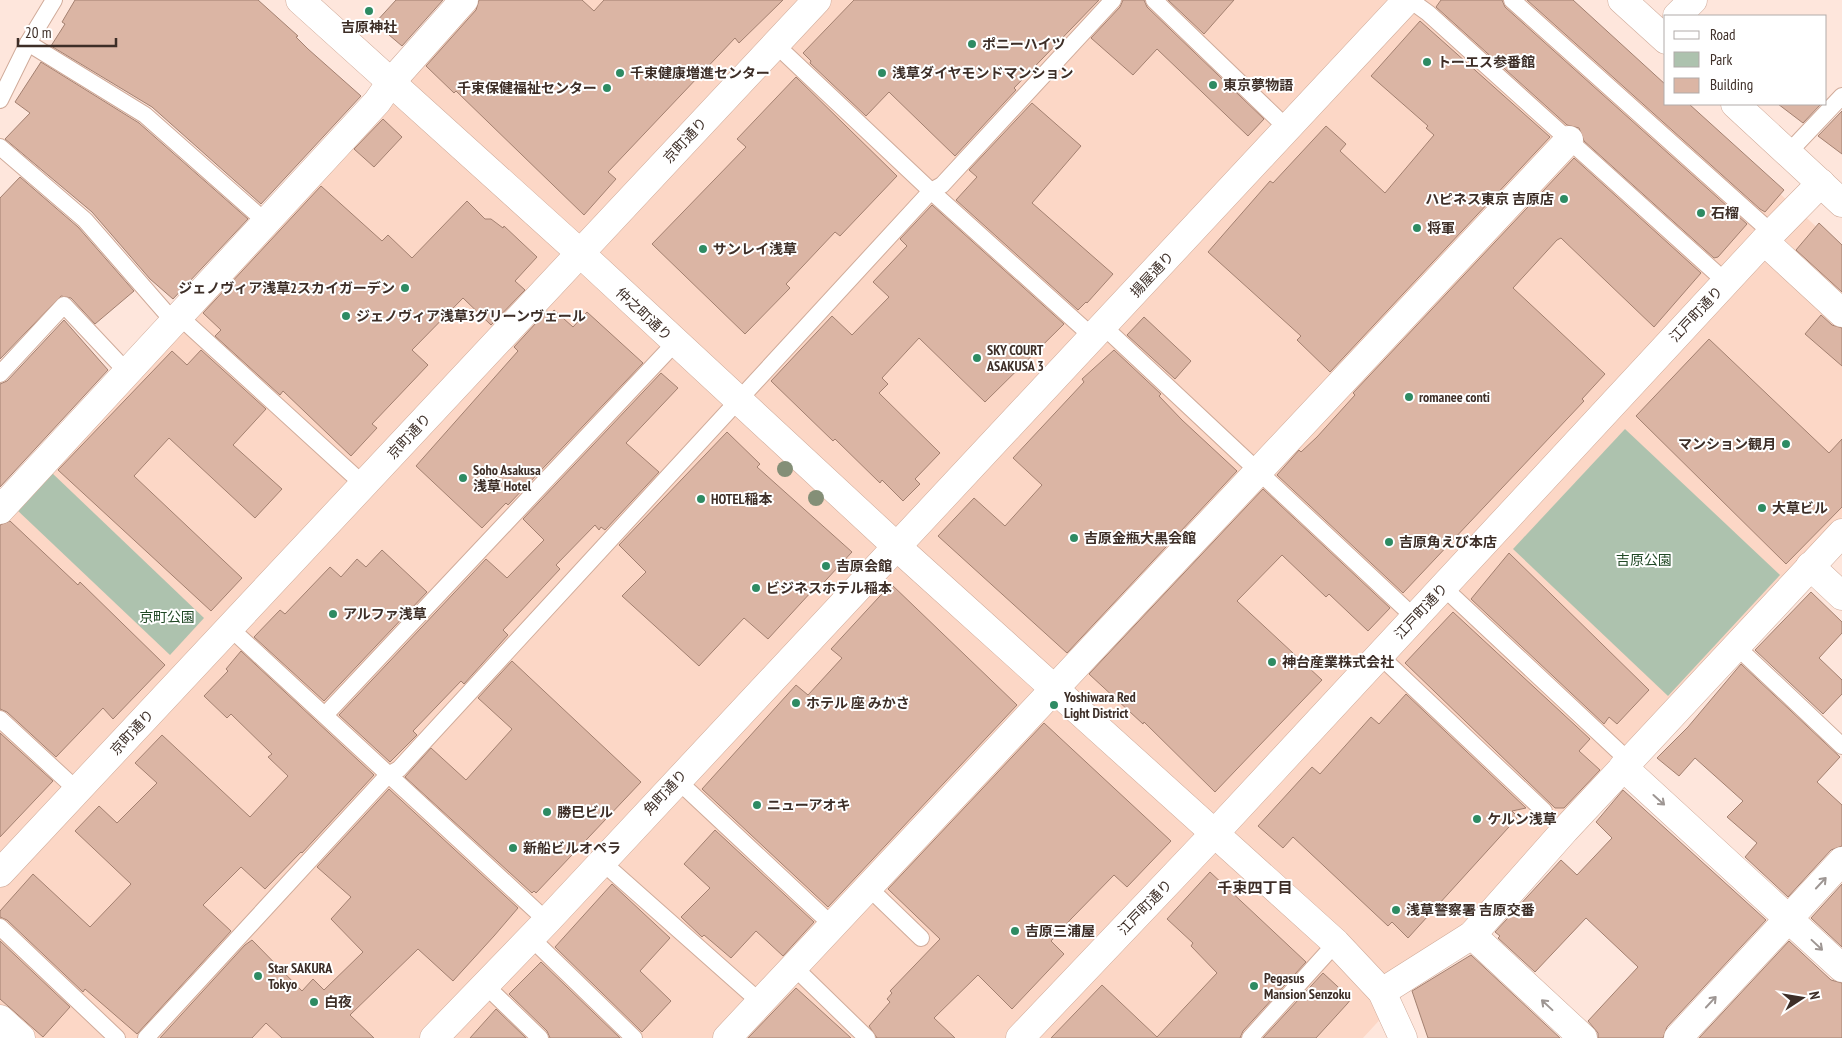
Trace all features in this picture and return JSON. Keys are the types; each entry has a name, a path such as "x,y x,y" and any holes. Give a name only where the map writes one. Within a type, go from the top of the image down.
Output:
{"street":[{"name":"仲之町通り","path":"300,0 580,254 896,546 1055,688 1214,835 1336,943 1382,992 1402,1032 1403,1038"},
{"path":"0,510 377,102 391,82 464,0"},
{"name":"揚屋通り","path":"896,546 1409,0"},
{"path":"1622,0 1664,28"},
{"path":"1680,15 1693,0"},
{"name":"京町通り","path":"0,872 580,254 814,1"},
{"path":"1736,105 1842,203"},
{"path":"727,1038 1569,140"},
{"name":"江戸町通り","path":"1020,1038 1214,835 1414,617 1768,237 1821,183"},
{"path":"1768,237 1842,313"},
{"path":"1382,992 1472,935 1626,764 1842,533"},
{"name":"角町通り","path":"434,1038 539,929 896,546"},
{"path":"1810,566 1842,596"},
{"path":"1626,764 1842,968"},
{"path":"1678,1038 1842,860"},
{"path":"1472,935 1583,1038"},
{"path":"0,1019 21,1038"}],"lane":[{"path":"0,100 28,43 54,0"},
{"path":"146,1038 388,775 399,769 932,191 942,186 1112,0"},
{"path":"1154,0 1288,130"},
{"path":"1409,0 1428,13 1726,282"},
{"path":"1512,0 1768,237"},
{"path":"28,43 146,116 266,222"},
{"path":"775,44 932,191 1098,331 1257,472 1414,617"},
{"path":"1788,153 1842,96"},
{"path":"0,147 85,220 177,320 364,484"},
{"path":"0,374 64,305 128,373"},
{"path":"325,715 675,343"},
{"path":"1443,587 1626,764"},
{"path":"230,628 388,775 539,929 634,1038"},
{"path":"1736,646 1842,746"},
{"path":"1379,655 1544,811"},
{"path":"0,719 77,790"},
{"path":"677,780 832,926"},
{"path":"601,861 760,1002"},
{"path":"869,888 920,938"},
{"path":"0,927 117,1038"},
{"path":"1250,1038 1336,943"},
{"path":"794,967 867,1038"},
{"path":"485,985 540,1038"}],"shaded area":[{"path":"481,0 1567,0 1664,102 1664,105 1682,105 1842,250 1842,517 1363,1038 31,1038 0,1010 0,520"}],"green space":[{"name":"吉原公園","path":"1625,429 1780,575 1668,696 1513,549"},
{"name":"京町公園","path":"51,472 204,618 170,655 16,509"}],"building":[{"path":"75,0 258,0 298,36 296,37 308,49 361,96 261,204 152,107 51,46 65,24 62,22"},
{"path":"396,0 443,0 402,46 375,23"},
{"path":"479,0 582,0 594,11 604,0 783,0 739,43 735,38 608,172 616,179 584,215 456,91 454,93 426,66 476,10"},
{"path":"854,0 1099,0 1014,88 1016,90 955,156 889,92 866,116 810,63 811,61 803,53"},
{"path":"1123,0 1144,0 1147,7 1264,119 1248,136 1157,49 1133,75 1091,38 1120,7"},
{"path":"1168,0 1234,0 1204,34"},
{"path":"1441,0 1502,0 1505,7 1747,224 1718,257 1714,258 1584,141 1579,128 1567,125 1436,7"},
{"path":"1527,0 1573,0 1664,83 1664,105 1690,105 1784,190 1765,212"},
{"path":"1420,21 1550,137 1330,372 1297,340 1301,336 1208,252 1270,181 1273,183 1326,126 1346,144 1340,151 1385,193 1434,135 1426,128 1428,126 1371,76"},
{"path":"41,62 139,123 248,219 173,299 150,279 92,212 5,139 30,113 15,102"},
{"path":"796,77 897,176 840,236 835,232 786,284 790,288 745,334 652,244 746,147 737,139"},
{"path":"1032,103 1081,146 1032,203 1113,274 1087,303 1078,310 956,200 977,177 969,170"},
{"path":"1779,105 1820,105 1803,123"},
{"path":"1842,111 1842,154 1818,136"},
{"path":"383,119 402,137 374,167 354,149"},
{"path":"1574,158 1701,273 1654,327 1561,238 1557,240 1513,288 1605,374 1582,399 1584,401 1403,593 1277,475 1299,450 1301,452 1317,437 1355,395 1353,393"},
{"path":"20,177 78,227 134,291 95,324 71,298 61,296 0,359 0,198"},
{"path":"321,186 382,241 388,235 412,258 467,201 485,219 491,219 503,228 504,226 537,257 515,281 525,290 491,325 463,298 412,350 428,365 372,424 377,428 351,456 283,391 280,395 215,336 221,330 203,313"},
{"path":"932,205 1064,324 985,402 919,338 882,378 888,384 879,393 940,453 915,479 920,484 903,501 882,480 880,483 835,439 833,441 771,381 832,316 852,335 889,297 873,282 907,246 900,239"},
{"path":"1819,223 1842,245 1842,292 1796,250"},
{"path":"554,310 573,327 587,312 643,363 508,505 506,503 482,528 416,466 518,351 514,347 547,311 551,314"},
{"path":"1821,315 1832,325 1842,328 1842,366 1805,334"},
{"path":"1144,317 1191,361 1175,379 1127,335"},
{"path":"64,320 108,370 0,487 0,384 7,381"},
{"path":"1709,339 1829,453 1842,439 1842,507 1786,564 1636,416"},
{"path":"201,350 266,409 233,445 282,489 255,518 169,438 134,476 242,578 211,611 58,470 172,351 187,365"},
{"path":"1114,350 1161,394 1159,396 1182,420 1237,471 1067,653 938,536 974,498 1005,526 1042,485 1013,458 1084,382 1082,379"},
{"path":"661,373 678,388 626,443 659,472 605,530 601,527 599,530 595,525 556,565 560,569 503,630 508,635 464,684 461,681 413,731 417,735 390,762 339,715 486,559 507,578 544,540 523,519"},
{"path":"727,432 760,464 757,467 852,552 814,593 812,591 768,639 744,618 699,666 622,596 646,572 619,545"},
{"path":"1263,489 1390,608 1368,631 1329,594 1326,597 1282,555 1237,601 1322,680 1215,792 1144,722 1143,724 1089,674"},
{"path":"10,521 78,585 80,582 165,665 113,719 103,708 56,757 7,712 0,709 0,525"},
{"path":"382,550 427,592 324,701 254,637 280,610 285,614 330,567 341,577 357,559 366,567"},
{"path":"1509,553 1649,690 1617,724 1609,717 1604,724 1471,599"},
{"path":"891,584 1017,705 828,907 702,789 796,685 808,695 842,658 831,649"},
{"path":"1811,592 1842,622 1842,633 1819,658 1842,680 1842,694 1823,714 1755,650"},
{"path":"1453,612 1590,739 1579,751 1600,770 1564,808 1555,808 1405,663"},
{"path":"241,651 374,775 302,853 265,889 241,867 203,905 231,931 137,1034 85,989 83,992 7,920 0,917 0,911 33,874 90,927 131,884 75,831 99,806 117,823 157,783 135,763 162,735 250,817 288,776 268,757 272,754 231,714 227,718 204,696 228,671 226,669"},
{"path":"512,661 641,782 536,893 534,891 532,893 405,777 431,748 466,780 512,729 478,698"},
{"path":"1741,664 1840,757 1817,782 1842,805 1842,846 1831,850 1788,897 1745,857 1757,843 1727,817 1743,801 1695,758 1679,776 1657,758 1688,727"},
{"name":"ケルン浅草","path":"1406,694 1526,808 1512,811 1518,817 1408,938 1392,922 1388,926 1293,837 1283,848 1258,826 1312,767 1320,774 1371,717 1379,724"},
{"path":"1044,723 1171,841 1127,887 1114,875 1071,919 1051,941 1064,954 1012,1009 978,975 934,1018 955,1038 877,1038 869,1026 890,1002 887,999 892,993 890,991 940,939 888,889"},
{"path":"0,733 53,781 0,837"},
{"path":"389,789 518,908 453,981 418,949 350,1015 374,1038 282,1038 266,1023 252,1038 160,1038 245,945 252,940 302,991 313,979 324,990 363,952 331,919 351,897 317,867"},
{"path":"1623,790 1766,920 1667,1027 1663,1038 1598,1038 1598,1033 1588,1021 1638,967 1586,918 1535,972 1498,938 1500,936 1495,932 1561,860 1577,875 1612,838 1596,822"},
{"path":"715,830 814,922 783,956 756,931 731,958 704,935 702,937 681,917 710,888 684,864"},
{"path":"1210,872 1306,962 1243,1031 1240,1038 1051,1038 1102,985 1157,1037 1217,973 1191,946 1193,943 1167,919"},
{"path":"612,884 670,938 640,971 671,1001 642,1032 555,947"},
{"path":"1842,884 1842,947 1811,918"},
{"path":"0,941 70,1007 43,1037 0,999"},
{"path":"1789,941 1831,980 1842,983 1842,1038 1699,1038"},
{"path":"1471,955 1560,1038 1428,1038 1412,991"},
{"path":"541,962 620,1038 550,1038 547,1031 509,994"},
{"path":"1323,973 1351,999 1316,1038 1263,1038"},
{"path":"796,988 851,1038 748,1038"},
{"path":"496,1009 526,1038 470,1038"}],"place":[{"name":"吉原神社","path":"369,11"},
{"name":"ポニーハイツ","path":"972,44"},
{"name":"トーエス参番館","path":"1427,62"},
{"name":"千束健康増進センター","path":"620,73"},
{"name":"浅草ダイヤモンドマンション","path":"882,73"},
{"name":"東京夢物語","path":"1213,85"},
{"name":"千束保健福祉センター","path":"607,88"},
{"name":"ハピネス東京 吉原店","path":"1564,199"},
{"name":"石榴","path":"1701,213"},
{"name":"将軍","path":"1417,228"},
{"name":"サンレイ浅草","path":"703,249"},
{"name":"ジェノヴィア浅草2スカイガーデン","path":"405,288"},
{"name":"ジェノヴィア浅草3グリーンヴェール","path":"346,316"},
{"name":"SKY COURT ASAKUSA 3","path":"977,358"},
{"name":"romanee conti","path":"1409,397"},
{"name":"マンション観月","path":"1786,444"},
{"name":"Soho Asakusa 浅草 Hotel","path":"463,478"},
{"name":"HOTEL稲本","path":"701,499"},
{"name":"大草ビル","path":"1762,508"},
{"name":"吉原金瓶大黒会館","path":"1074,538"},
{"name":"吉原角えび本店","path":"1389,542"},
{"name":"吉原会館","path":"826,566"},
{"name":"ビジネスホテル稲本","path":"756,588"},
{"name":"アルファ浅草","path":"333,614"},
{"name":"神台産業株式会社","path":"1272,662"},
{"name":"ホテル 座 みかさ","path":"796,703"},
{"name":"Yoshiwara Red Light District","path":"1054,705"},
{"name":"ニューアオキ","path":"757,805"},
{"name":"勝巳ビル","path":"547,812"},
{"name":"ケルン浅草","path":"1477,819"},
{"name":"新船ビルオペラ","path":"513,848"},
{"name":"浅草警察署 吉原交番","path":"1396,910"},
{"name":"吉原三浦屋","path":"1015,931"},
{"name":"Star SAKURA Tokyo","path":"258,976"},
{"name":"Pegasus Mansion Senzoku","path":"1254,986"},
{"name":"白夜","path":"314,1002"}],"district":[{"name":"千束四丁目","path":"1255,888"}]}
